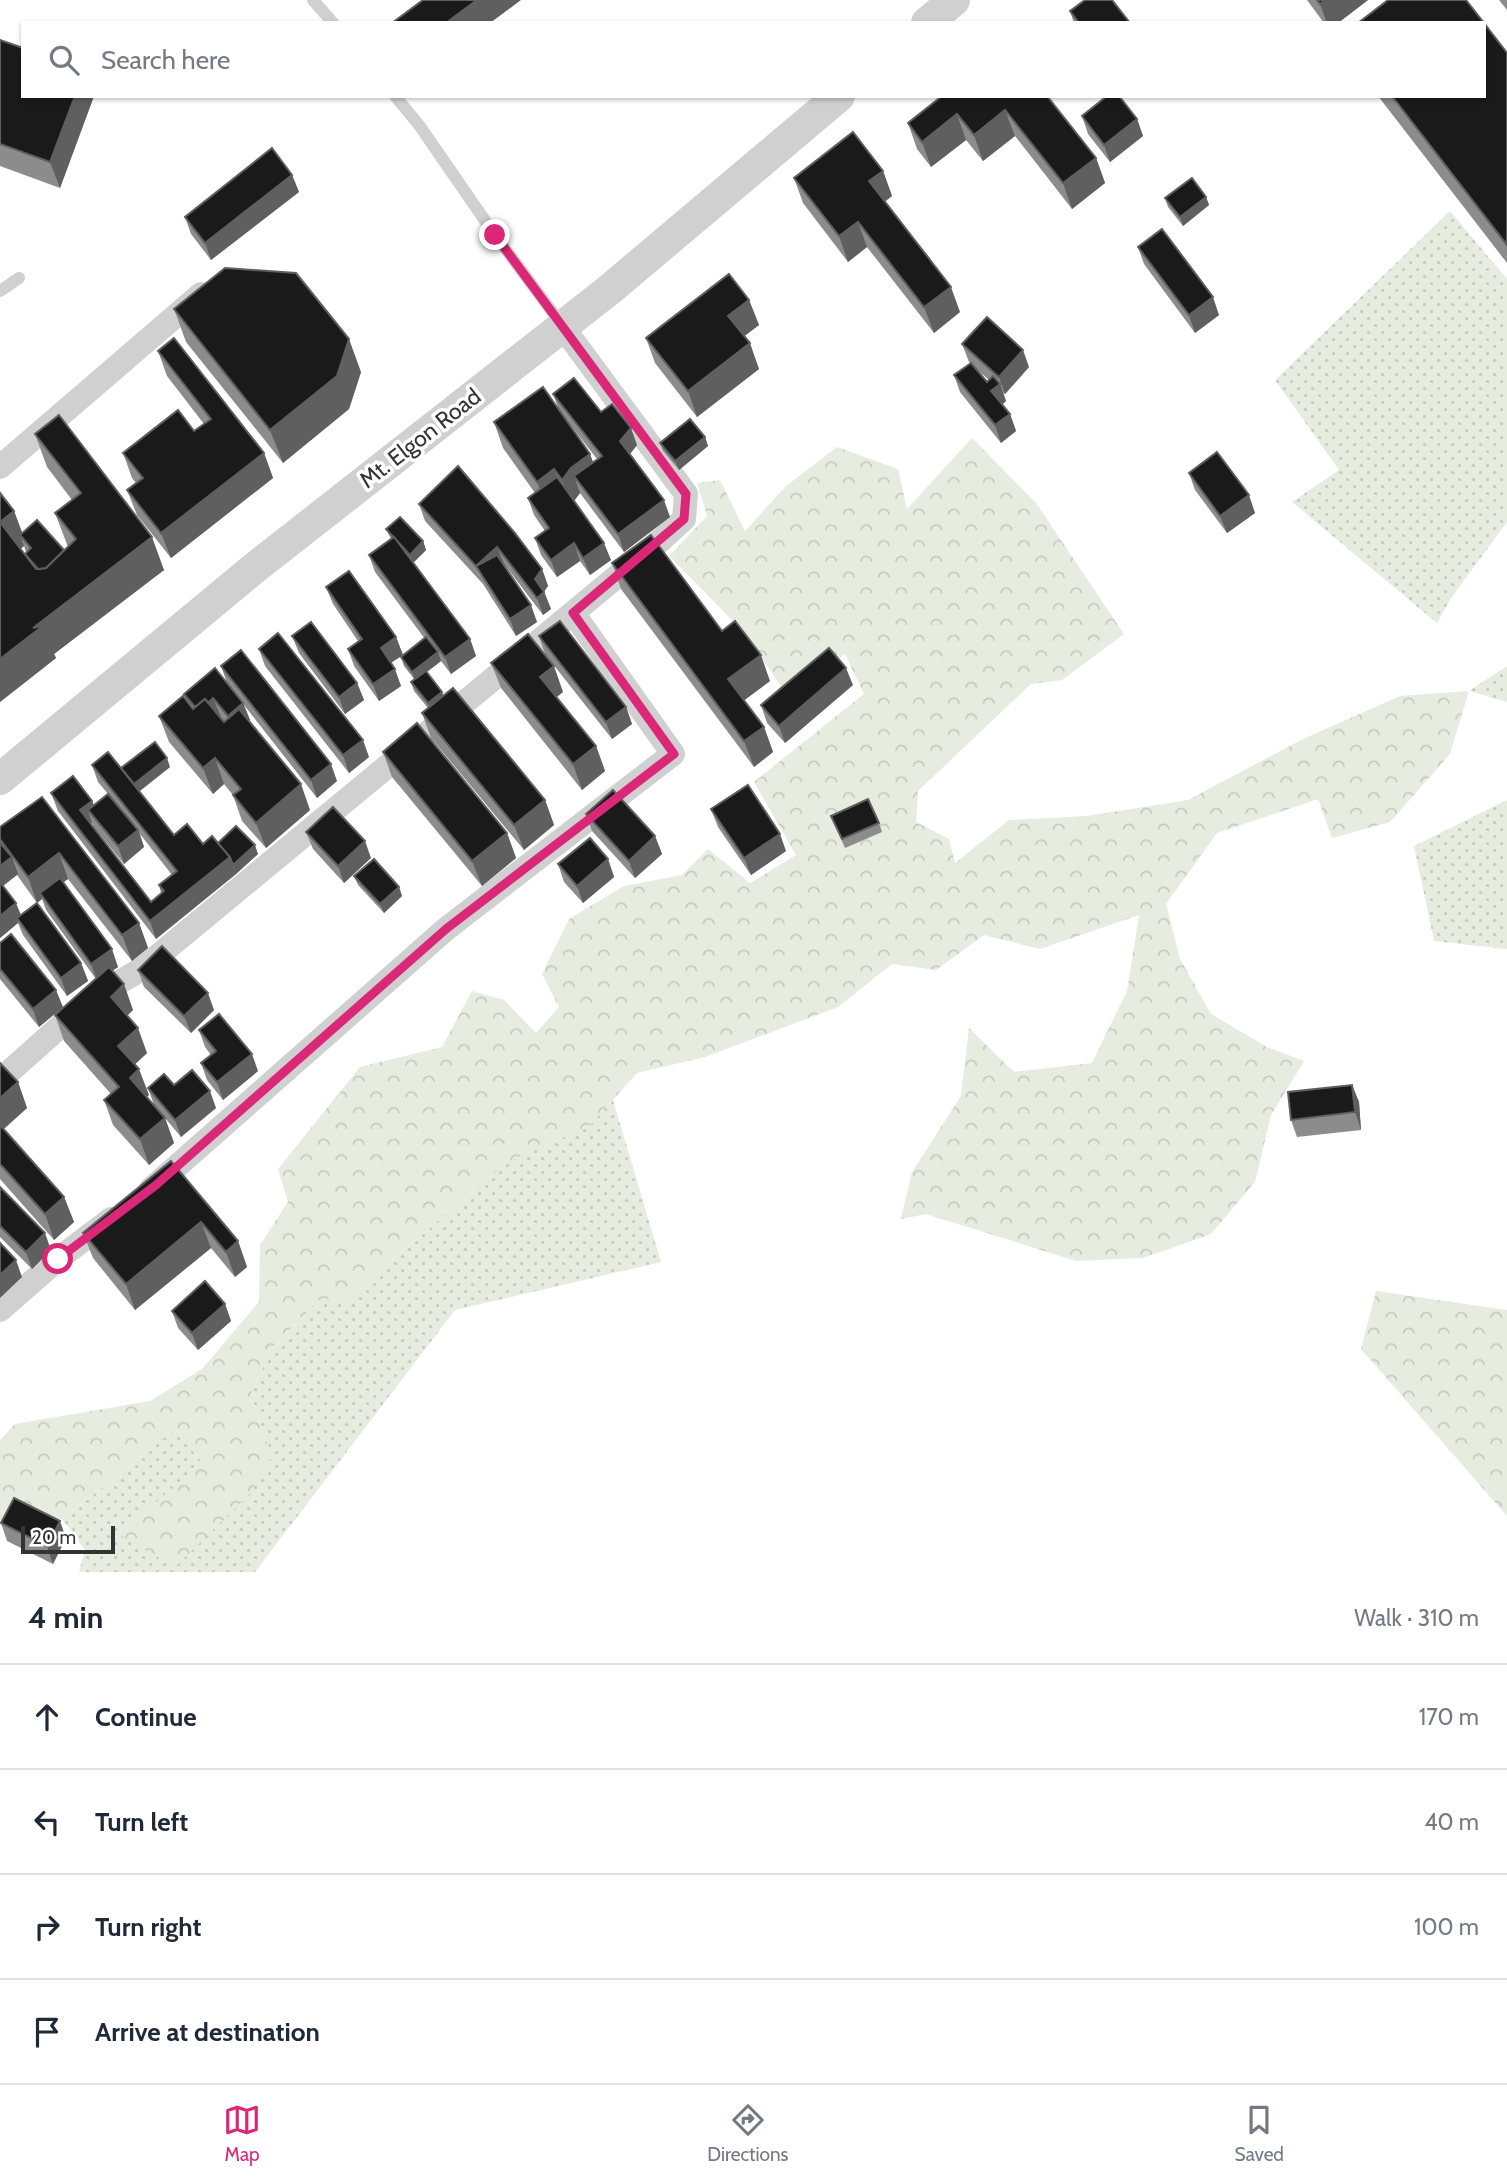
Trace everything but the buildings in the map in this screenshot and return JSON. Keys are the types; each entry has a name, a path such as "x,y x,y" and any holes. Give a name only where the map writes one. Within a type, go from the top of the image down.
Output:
{"street":[{"path":"929,21 954,0"},
{"name":"Mt. Elgon Road","path":"0,779 252,570 609,290 837,98"},
{"path":"0,467 201,294"},
{"path":"0,1080 92,998 142,969 684,519 686,494 562,326"},
{"path":"0,1310 58,1259 156,1185 446,929 674,754 573,613"}],"lane":[{"path":"313,0 331,21"},
{"path":"397,98 419,125 562,326"},
{"path":"0,291 19,278"}],"green space":[{"path":"1450,211 1507,279 1507,522 1451,598 1437,623 1292,502 1339,470 1275,380"},
{"path":"972,438 1036,503 1124,634 1062,680 1031,684 918,791 916,822 949,839 955,863 1009,820 1087,816 1188,800 1303,739 1400,696 1469,691 1450,754 1390,822 1332,838 1318,799 1217,833 1166,904 1180,959 1211,1014 1267,1047 1304,1061 1271,1115 1255,1182 1211,1234 1143,1258 1076,1261 926,1214 901,1219 912,1172 961,1096 969,1028 1014,1072 1092,1063 1127,991 1139,915 1040,949 984,935 936,970 892,964 838,1007 705,1057 637,1073 590,1125 506,1163 347,1301 319,1299 271,1349 250,1396 272,1456 249,1495 175,1567 119,1535 202,1462 176,1429 62,1519 10,1514 0,1525 0,1440 15,1424 150,1401 202,1369 259,1302 260,1245 288,1202 278,1169 360,1067 442,1047 472,991 504,1000 536,1033 559,1007 542,974 569,919 624,886 682,875 708,849 750,883 796,855 754,782 864,694 845,654 786,693 741,629 669,556 707,516 697,483 720,480 745,531 786,486 837,447 898,469 907,509"},
{"path":"1507,666 1507,702 1469,691"},
{"path":"1507,800 1507,949 1434,941 1414,846"},
{"path":"613,1100 661,1262 455,1310 255,1572 79,1572 85,1550 62,1519 176,1429 202,1462 272,1456 250,1396 271,1349 319,1299 347,1301 506,1163 590,1125"},
{"path":"1376,1291 1507,1310 1507,1516 1361,1349"}],"route":[{"path":"58,1259 156,1185 446,929 674,754 573,613 684,519 686,494 495,235"}]}
